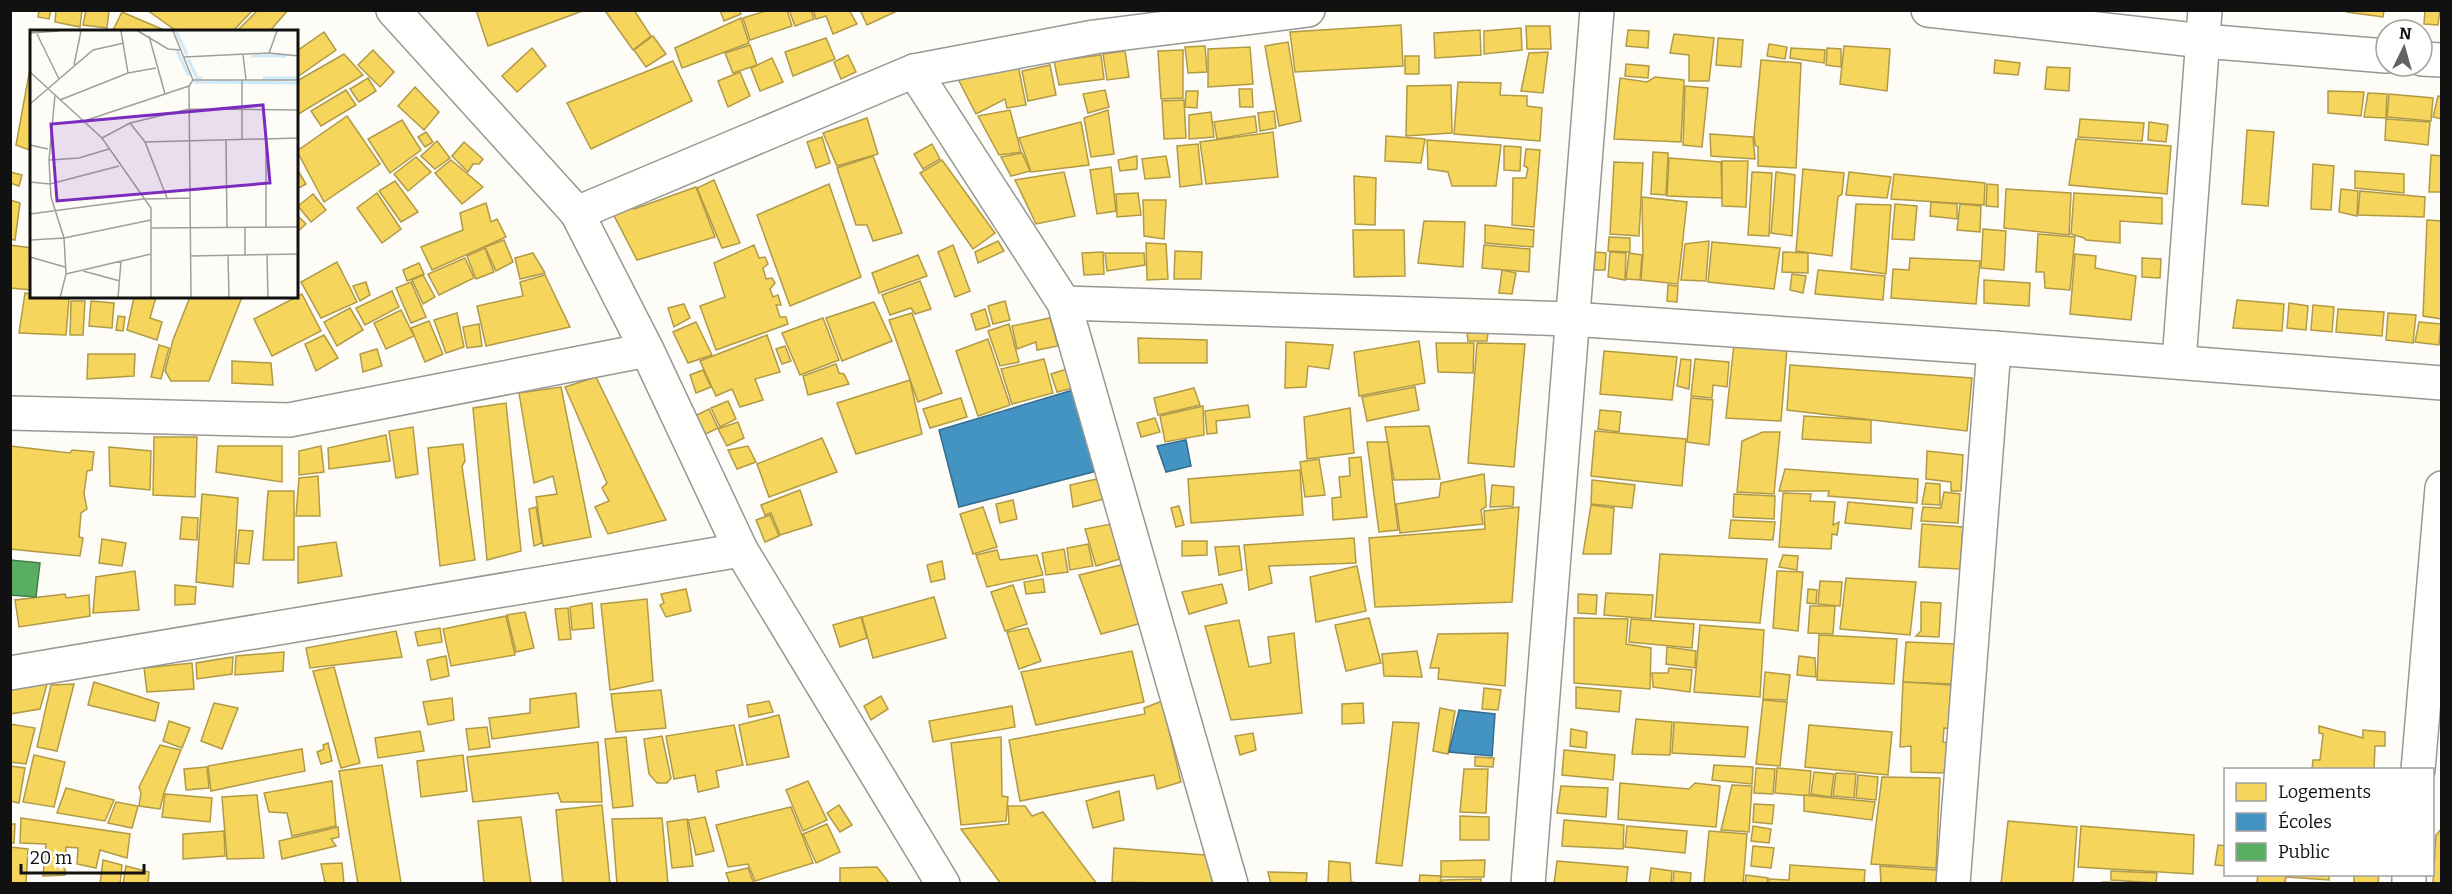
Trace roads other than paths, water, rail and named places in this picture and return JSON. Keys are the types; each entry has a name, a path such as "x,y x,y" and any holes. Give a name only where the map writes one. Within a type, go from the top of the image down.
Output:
{"street":[{"path":"393,10 577,213 647,350 741,550 943,884"},
{"path":"577,213 914,71 1094,37 1308,10"},
{"path":"1528,884 1597,10"},
{"path":"1928,10 2204,26 2374,54"},
{"path":"2179,362 2204,26"},
{"path":"914,71 1064,303 1231,884"},
{"path":"1064,303 1572,320 1994,348 2442,383"},
{"path":"1953,884 1994,348"},
{"path":"10,413 289,420 647,350"},
{"path":"2418,768 2442,488"},
{"path":"10,673 741,550"}]}
